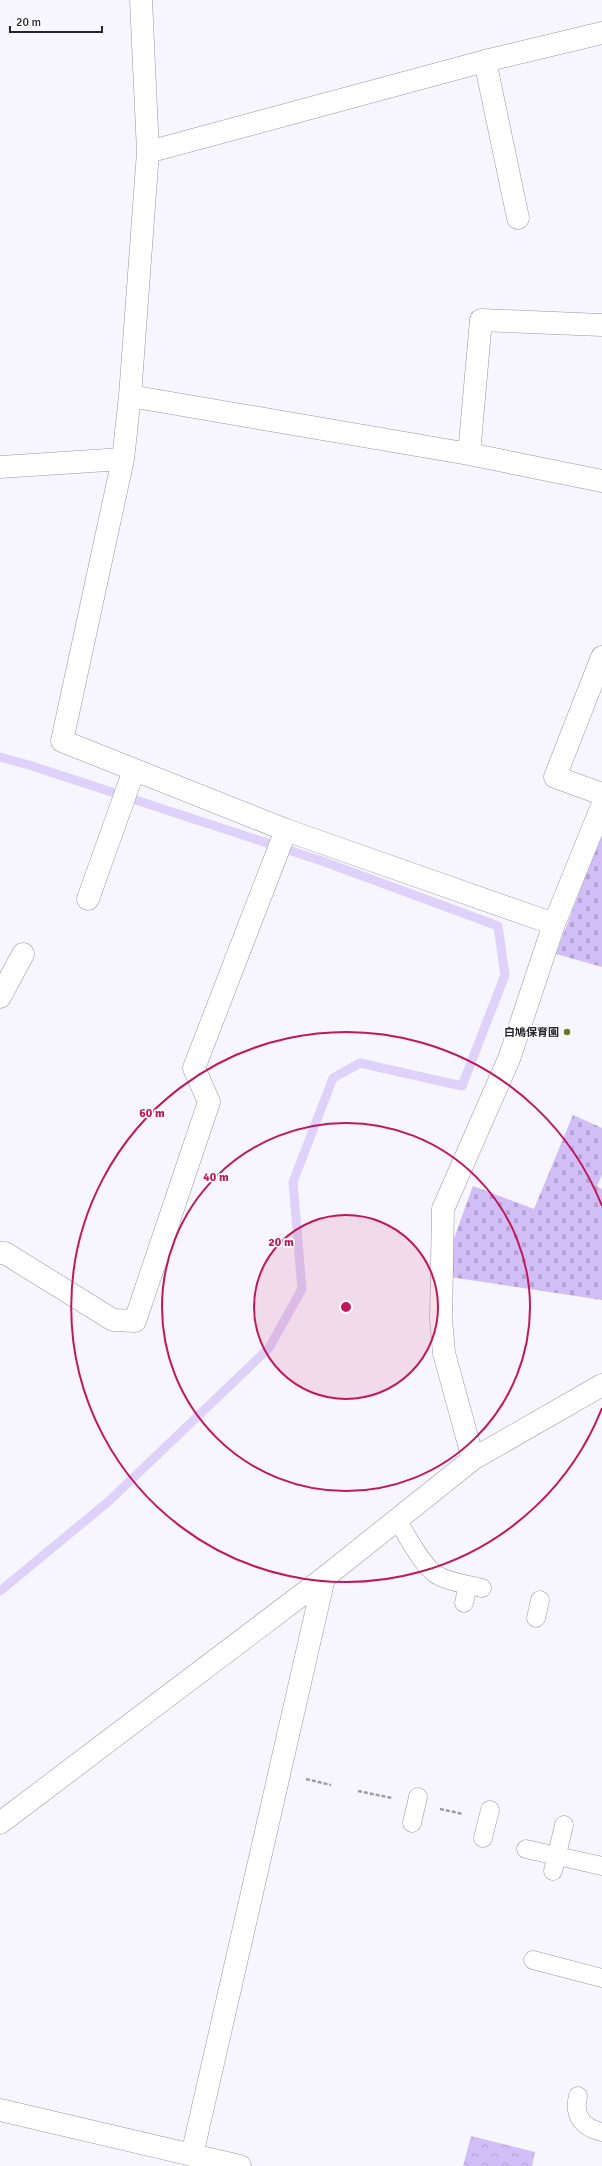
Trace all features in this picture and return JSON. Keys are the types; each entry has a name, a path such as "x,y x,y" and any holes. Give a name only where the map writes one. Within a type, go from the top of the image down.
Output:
{"street":[{"path":"141,0 148,152 130,396 123,459 62,741 286,830 554,924"},
{"path":"148,152 485,61 602,33"},
{"path":"485,61 518,218"},
{"path":"469,454 481,320 602,325"},
{"path":"130,396 469,454 602,481"},
{"path":"0,467 123,459"},
{"path":"602,657 555,777 602,794"},
{"path":"88,899 134,770"},
{"path":"474,1459 444,1353 441,1319 443,1209 509,1058 554,924 602,806"},
{"path":"0,1253 5,1253 113,1320 135,1321 209,1102 194,1068 286,830"},
{"path":"0,997 23,954"},
{"path":"0,1822 324,1578 474,1459 602,1385"},
{"path":"190,2161 324,1578"},
{"path":"0,2110 190,2161 240,2166"}],"lane":[{"path":"397,1520 428,1568 444,1579 475,1586 464,1603"},
{"path":"536,1618 540,1600"},
{"path":"412,1823 418,1797"},
{"path":"483,1838 490,1810"},
{"path":"555,1863 564,1825"},
{"path":"526,1849 555,1863 602,1866"},
{"path":"533,1960 602,1978"},
{"path":"578,2096 576,2104 582,2124 591,2129 602,2132"}],"path":[{"path":"358,1791 395,1799"},
{"path":"438,1808 467,1816"}],"green space":[{"path":"602,832 602,967 556,954"},
{"path":"573,1115 602,1128 602,1175 597,1186 602,1189 602,1300 450,1277 453,1241 473,1186 534,1209"},
{"path":"471,2136 535,2152 532,2166 463,2166"}],"waterway":[{"path":"0,757 29,765 322,861 498,926 505,975 462,1086 360,1063 333,1078 293,1182 302,1289 269,1348 109,1501 0,1591"}],"place":[{"name":"白鳩保育園","path":"567,1032"}]}
